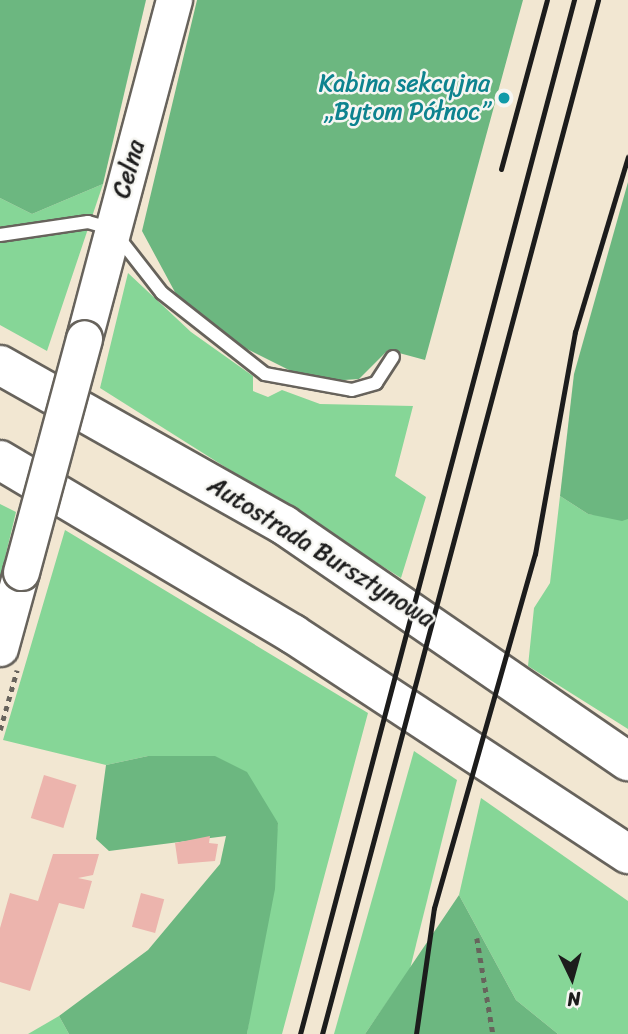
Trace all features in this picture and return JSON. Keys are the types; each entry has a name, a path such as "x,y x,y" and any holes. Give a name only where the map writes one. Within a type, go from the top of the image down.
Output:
{"highway":[{"name":"Autostrada Bursztynowa","path":"0,365 179,462 348,566 628,761"},
{"path":"0,460 293,634 628,854"}],"street":[{"name":"Celna","path":"0,648 174,0"}],"lane":[{"path":"0,235 88,222 112,229 162,293 265,374 352,390 376,383 393,358"}],"path":[{"path":"478,938 493,1034"}],"green space":[{"path":"0,0 146,0 103,184 32,214 0,198"},
{"path":"197,0 523,0 425,360 388,350 359,379 313,382 231,341 176,294 142,231"},
{"path":"628,182 628,519 622,521 588,514 560,496 574,374"},
{"path":"103,184 47,351 0,325 0,198 32,214"},
{"path":"128,273 191,332 253,376 253,391 268,397 282,390 320,404 413,406 395,476 426,497 401,578 100,388"},
{"path":"560,496 588,514 628,519 628,729 528,666 534,608 550,583"},
{"path":"0,504 16,512 0,579"},
{"path":"65,530 368,713 282,1034 247,1034 278,823 148,756 106,765 3,740"},
{"path":"414,751 457,780 410,969 365,1034 334,1034"},
{"path":"148,756 215,756 247,772 278,823 275,889 247,1034 69,1034 59,1016 148,950 220,864 226,836 109,851 96,839 106,765"},
{"path":"481,798 628,901 628,1034 558,1034 516,1000 459,895"},
{"path":"459,895 516,1000 558,1034 365,1034"},
{"path":"59,1016 69,1034 28,1034"}],"building":[{"path":"44,775 77,785 63,828 31,818"},
{"path":"210,836 209,843 218,844 215,861 178,864 175,843"},
{"path":"53,854 99,854 93,875 78,878 92,881 84,909 59,903 30,991 0,982 0,928 10,893 38,901"},
{"path":"141,893 164,899 155,933 132,927"}],"railway":[{"path":"501,169 547,0"},
{"path":"300,1034 574,0"},
{"path":"322,1034 598,0"},
{"path":"416,1034 434,908 535,554 575,332 628,157"}],"place":[{"name":"Kabina sekcyjna „Bytom Północ”","path":"504,98"}]}
